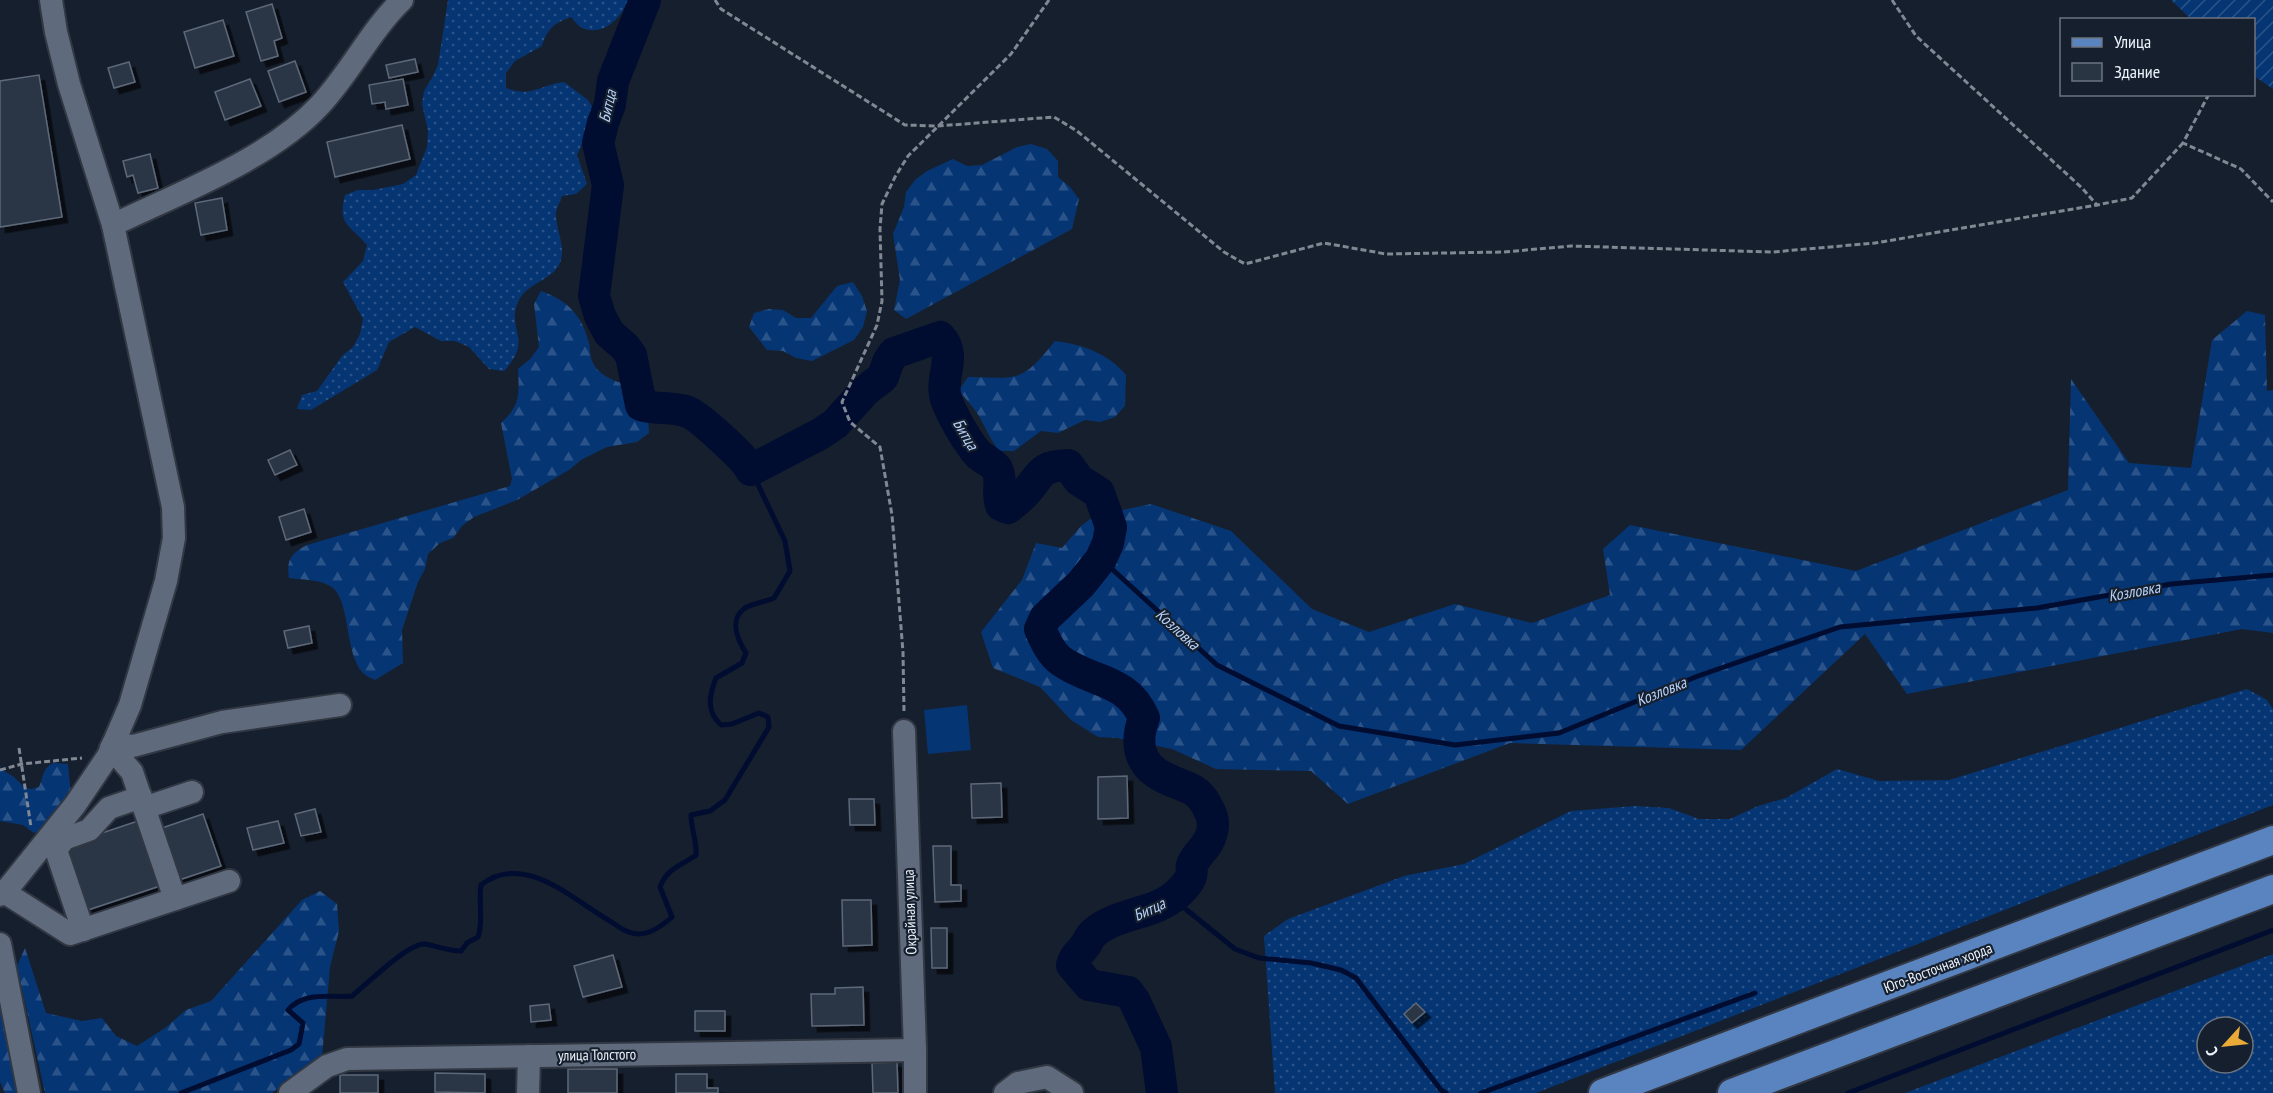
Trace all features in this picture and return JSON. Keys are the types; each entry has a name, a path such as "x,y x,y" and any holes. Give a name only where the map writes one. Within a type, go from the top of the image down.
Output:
{"main road":[{"name":"Юго-Восточная хорда","path":"1603,1093 2273,840"},
{"path":"1732,1093 2273,889"}],"street":[{"path":"51,0 56,32 69,84 113,225 173,507 174,538 166,581 130,705 111,749 75,805 2,894 70,934 229,881"},
{"path":"113,225 224,171 281,139 320,105 402,0"},
{"path":"111,749 133,747 222,722 340,705"},
{"name":"Окрайная улица","path":"904,731 915,1093"},
{"path":"111,749 132,772 175,899"},
{"path":"83,930 56,850 64,839 89,830 109,808 192,792"},
{"path":"0,944 29,1093"},
{"name":"улица Толстого","path":"290,1093 327,1066 347,1059 915,1050"},
{"path":"528,1093 529,1056"},
{"path":"1005,1093 1018,1083 1047,1077 1072,1093"}],"path":[{"path":"716,0 722,9 905,125 938,126 1054,117 1077,131 1224,252 1245,264 1324,243 1386,254 1504,252 1571,246 1773,252 1875,243 2097,205 2132,198 2183,142 2208,96"},
{"path":"904,731 903,652 892,515 880,447 850,422 842,402 877,325 882,301 880,229 882,204 895,177 908,156 1011,54 1049,0"},
{"path":"1892,0 1916,36 2097,205"},
{"path":"2183,142 2241,169 2273,202"},
{"path":"19,748 36,855"},
{"path":"0,770 21,764 111,749"}],"green space":[{"path":"448,0 628,0 617,19 605,28 590,30 582,28 571,17 560,22 546,35 542,46 515,61 506,73 506,88 515,91 529,91 564,82 588,100 596,113 577,155 587,184 576,194 562,196 556,214 562,248 561,260 553,272 522,295 518,302 515,312 518,335 517,351 504,371 489,369 469,347 455,341 441,341 415,327 389,342 377,370 311,410 297,409 302,395 317,391 342,356 353,347 360,334 363,319 343,282 363,261 367,245 344,219 345,195 358,190 373,190 403,184 416,175 427,147 428,131 422,104 424,91 438,65"},
{"path":"2171,0 2273,0 2273,89 2255,77 2255,18 2190,18"},
{"path":"1031,144 1047,149 1058,161 1058,177 1079,199 1072,229 906,319 894,310 900,280 893,234 904,207 906,192 915,180 927,171 953,159 967,166 982,165 1017,147"},
{"path":"853,282 862,296 867,311 863,327 854,340 812,361 796,358 783,351 767,350 749,327 754,313 769,309 783,310 796,318 811,318 837,286"},
{"path":"541,291 566,304 578,317 586,333 594,365 604,375 621,383 631,404 648,419 649,433 637,442 607,447 581,460 569,470 517,500 474,517 462,526 453,538 440,543 428,554 425,569 418,582 402,630 403,663 375,680 364,674 357,664 345,613 337,592 320,582 289,578 289,562 293,554 307,545 510,486 512,479 501,423 508,417 517,399 518,369 539,347 534,304"},
{"path":"2247,311 2265,315 2267,391 2273,390 2273,633 2242,629 1907,694 1865,634 1741,750 1510,743 1348,804 1311,771 1216,769 1172,749 1117,738 1098,737 1071,720 1040,687 993,668 981,632 1022,580 1036,543 1062,548 1081,526 1094,516 1151,504 1231,531 1312,609 1369,632 1455,604 1532,623 1610,595 1603,549 1630,525 1856,571 2068,490 2071,379 2129,463 2191,468 2212,340"},
{"path":"1055,341 1094,351 1112,361 1126,375 1125,406 1115,417 1100,422 1085,420 1058,433 1041,431 1014,451 999,451 977,413 959,390 968,377 1009,377 1026,371 1044,355"},
{"path":"2247,689 2267,700 2273,709 2273,805 1536,1093 1275,1093 1264,936 1288,919 1404,876 1464,864 1571,811 1635,806 1669,808 1699,819 1730,819 1758,806 1786,798 1837,769 1879,781 1949,780"},
{"path":"967,705 971,750 928,754 924,710"},
{"path":"53,763 68,764 71,795 48,826 34,833 23,825 0,821 0,765 1,769 25,788 32,789 39,787 45,770"},
{"path":"320,891 337,904 339,931 330,967 322,1057 272,1093 45,1093 17,966 25,948 46,1013 82,1021 102,1018 116,1036 137,1046 165,1028 186,1010 211,1001 302,900"},
{"path":"2273,954 2273,1093 1905,1093"},
{"path":"0,1001 21,1093 5,1093 0,1082"}],"building":[{"path":"272,4 282,38 274,41 278,56 261,61 246,12"},
{"path":"223,20 234,56 195,68 184,32"},
{"path":"415,59 418,72 389,78 386,65"},
{"path":"295,61 306,92 279,102 268,71"},
{"path":"129,62 135,82 114,88 108,68"},
{"path":"39,75 62,217 0,227 0,81"},
{"path":"250,79 261,106 225,120 215,92"},
{"path":"403,79 408,105 386,109 385,102 372,104 369,85"},
{"path":"402,125 410,159 335,177 327,142"},
{"path":"150,154 158,188 138,193 133,175 127,177 123,161"},
{"path":"222,198 227,230 201,235 195,203"},
{"path":"290,450 297,465 275,475 268,460"},
{"path":"304,509 311,532 286,540 279,517"},
{"path":"309,626 312,643 288,648 284,631"},
{"path":"1127,776 1128,818 1098,819 1098,777"},
{"path":"1001,783 1002,817 972,818 971,784"},
{"path":"849,799 874,799 875,825 850,825"},
{"path":"315,809 321,832 301,836 295,814"},
{"path":"203,814 221,866 176,881 159,829"},
{"path":"141,820 163,885 88,910 66,845"},
{"path":"278,821 284,843 253,850 247,828"},
{"path":"933,846 951,846 951,885 961,885 961,901 935,902"},
{"path":"842,900 871,900 872,945 843,946"},
{"path":"931,928 947,928 947,968 932,968"},
{"path":"613,955 622,987 583,997 574,966"},
{"path":"863,987 864,1025 812,1026 811,994 835,994 835,988"},
{"path":"1416,1003 1425,1012 1412,1023 1404,1014"},
{"path":"549,1004 551,1020 531,1022 530,1006"},
{"path":"695,1011 725,1011 725,1031 695,1031"},
{"path":"897,1062 898,1093 873,1093 872,1063"},
{"path":"568,1069 617,1069 617,1093 568,1093"},
{"path":"435,1073 485,1074 485,1093 435,1092"},
{"path":"676,1074 707,1074 707,1088 718,1088 718,1093 676,1093"},
{"path":"340,1075 378,1075 378,1093 340,1093"}],"waterway":[{"name":"Битца","path":"645,0 613,81 610,104 598,143 608,185 594,296 600,316 609,333 631,355 641,405 682,410 694,415 732,448 751,470 835,424 866,390 883,377 894,353 940,337 948,352 944,391 946,399 970,444 979,455 997,469 1001,505 1008,508 1024,494 1042,472 1059,466 1068,465 1079,480 1099,493 1111,527 1108,543 1101,559 1081,584 1045,618 1040,629 1057,658 1128,695 1144,718 1139,744 1148,766 1163,777 1195,791 1205,802 1213,821 1211,837 1192,865 1192,874 1181,890 1158,906 1104,925 1092,935 1075,957 1072,965 1089,985 1128,992 1134,1000 1156,1047 1162,1093"},
{"path":"181,1093 291,1050 299,1044 303,1023 288,1010 294,1004 309,998 352,996 397,958 417,946 424,944 461,951 467,943 478,937 481,924 481,885 497,876 514,873 548,882 631,933 652,931 672,917 660,887 671,871 696,855 691,815 710,811 725,800 769,727 768,717 759,713 732,724 721,725 716,720 710,703 716,678 742,663 746,653 736,629 740,613 748,606 774,598 790,571 785,541 751,470"},
{"name":"Козловка","path":"1101,559 1217,665 1339,726 1455,745 1559,733 1698,676 1840,627 2037,608 2171,584 2273,575"},
{"path":"1172,898 1235,949 1259,958 1311,963 1341,970 1356,978 1441,1090 1446,1093"},
{"path":"1848,1093 2273,930"},
{"path":"1481,1093 1755,993"}]}
